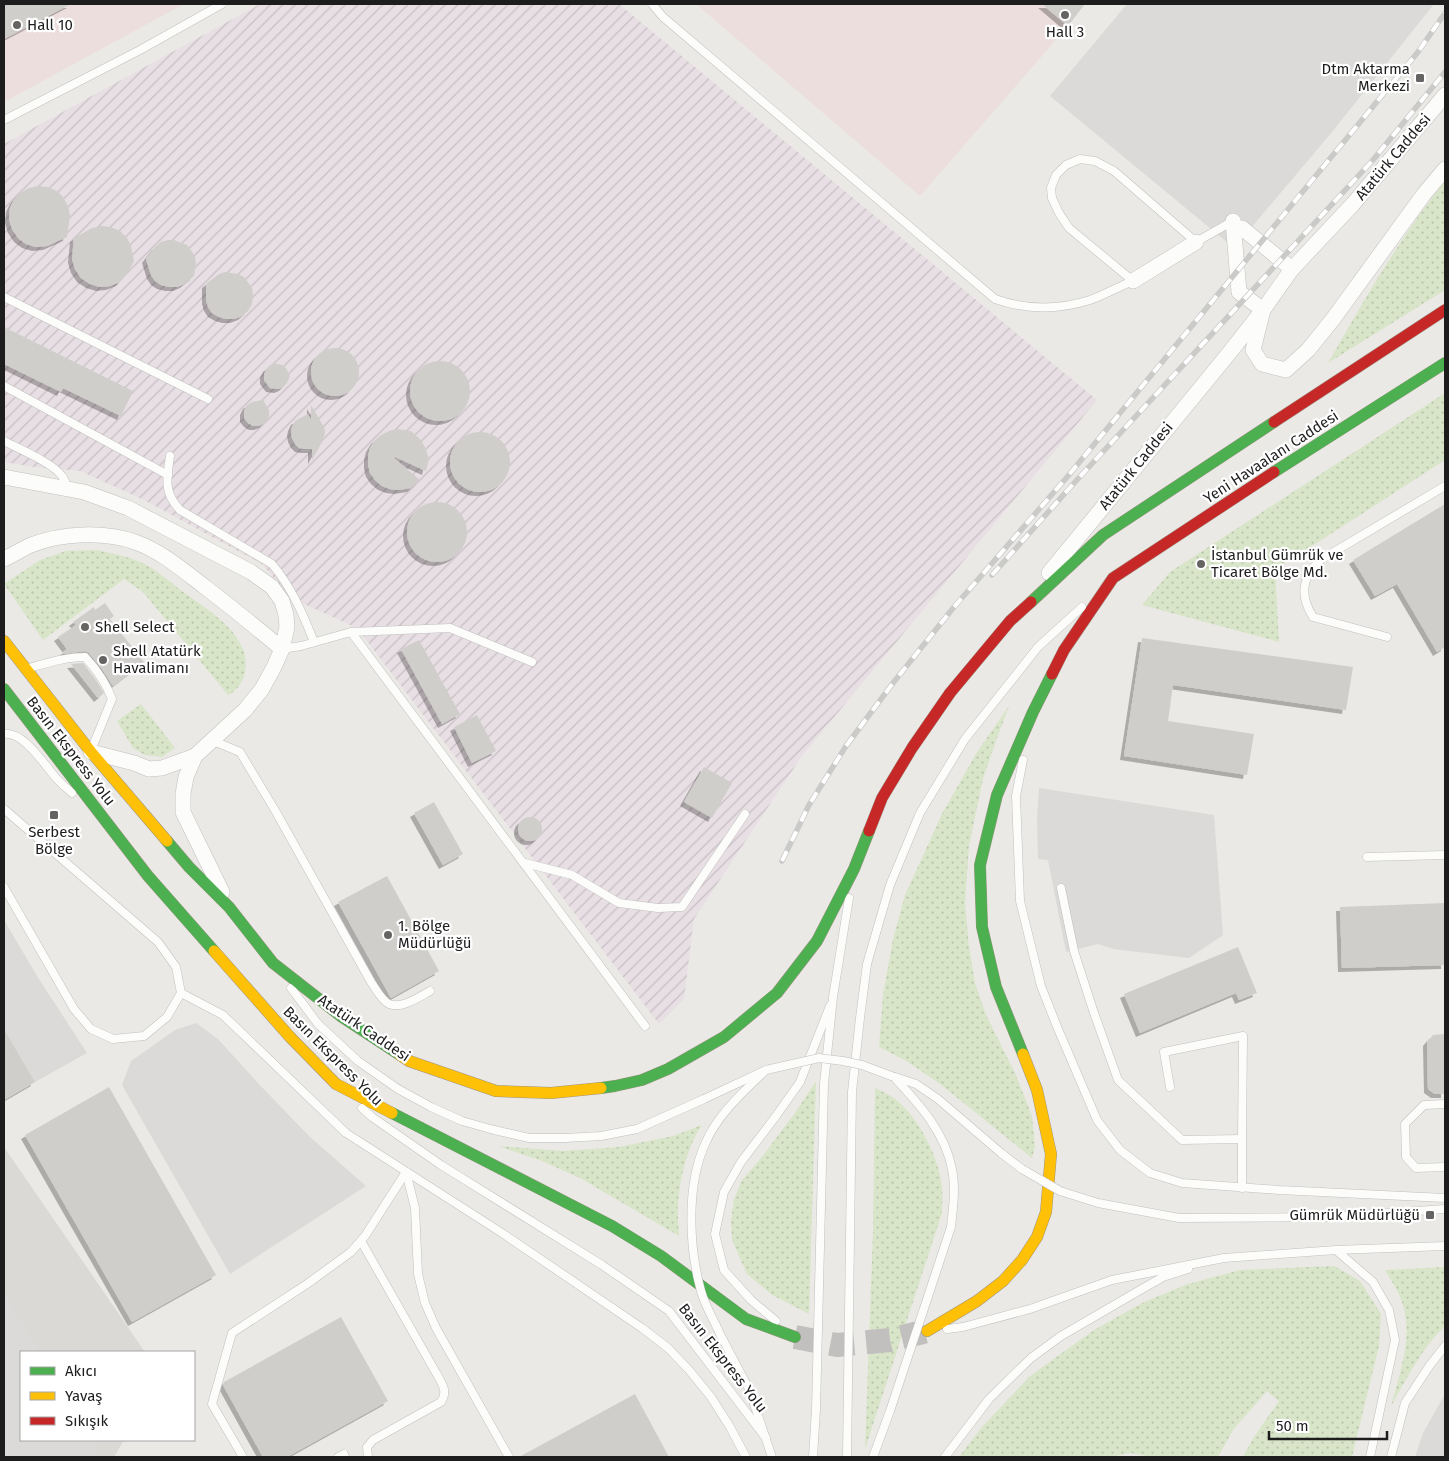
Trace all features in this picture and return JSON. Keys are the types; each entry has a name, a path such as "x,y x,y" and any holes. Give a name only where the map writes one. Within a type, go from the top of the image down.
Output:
{"main road":[{"name":"Atatürk Caddesi","path":"229,907 274,963 342,1017 409,1061 496,1091 551,1093 615,1086 642,1080 668,1068 724,1037 777,993 817,940 854,869 882,798 912,748 950,693 1010,621 1103,535 1445,310"},
{"name":"Yeni Havaalanı Caddesi","path":"1113,578 1444,362"},
{"path":"927,1331 977,1301 1003,1281 1022,1260 1036,1237 1046,1212 1052,1154 1038,1090 996,987 982,928 980,866 996,795 1033,712 1064,650 1113,578"},
{"name":"Basın Ekspress Yolu","path":"4,641 91,752 189,867 229,907"},
{"name":"Basın Ekspress Yolu","path":"4,689 148,876 290,1037 336,1084"},
{"path":"336,1084 612,1226 661,1256 746,1319 795,1337"}],"street":[{"name":"Atatürk Caddesi","path":"1010,621 1263,310 1292,269 1353,204 1445,95"},
{"name":"Atatürk Caddesi","path":"1263,310 1253,350 1262,364 1286,370 1308,350 1333,319 1424,194 1445,169"},
{"path":"1237,224 1292,269"},
{"path":"1237,224 1239,292 1263,310"},
{"path":"1132,281 1196,242"},
{"path":"4,478 66,488 102,498 128,508 251,572 272,588 282,601 287,627 282,649 262,688 245,710 195,756 186,778 183,794 183,812 229,907"},
{"path":"4,559 31,545 66,536 93,535 116,537 136,542 158,553 184,571 282,649"},
{"path":"91,752 149,769 162,768 195,756"}],"lane":[{"path":"4,120 140,50 222,4"},
{"path":"652,4 671,24 995,299 1011,305 1036,308 1073,304 1090,300 1132,281 1069,228 1052,198 1051,188 1056,176 1066,165 1080,159 1096,161 1114,171 1196,242 1237,224"},
{"path":"4,297 208,399"},
{"path":"4,386 168,475"},
{"path":"4,441 34,456 59,473 64,478 66,488"},
{"path":"170,456 167,483 170,497 180,510 272,564 297,600 314,642"},
{"path":"1386,637 1313,618 1305,603 1306,578 1310,570 1322,559 1445,486"},
{"path":"847,1457 852,1092 867,964 890,885 920,813 964,739 1038,647 1113,578"},
{"path":"282,649 351,632 450,628 532,662"},
{"path":"351,632 645,1026"},
{"path":"26,669 49,662 77,657 85,658 93,666 107,686 112,699 91,752"},
{"path":"1033,712 1016,796 1020,901 1042,986 1058,1029 1097,1120 1120,1150 1150,1173 1182,1183 1242,1188 1445,1198"},
{"path":"4,734 9,733 20,738 34,751 59,782 109,824"},
{"path":"211,740 240,752 276,812 371,982 381,996 388,1004 398,1005 411,1001 430,991"},
{"path":"4,810 158,942 176,967 181,993 167,1017 144,1036 114,1039 91,1030 74,1009 4,887"},
{"path":"525,863 572,875 619,903 658,908 682,907 745,814"},
{"path":"1367,857 1445,855"},
{"path":"813,1457 816,1409 824,1084 833,997 854,869"},
{"path":"1060,888 1074,950 1118,1080 1182,1140 1242,1139"},
{"path":"274,963 318,1024 358,1061 398,1088 431,1107 462,1121 529,1138 601,1136 637,1128 766,1070 819,1058 862,1065 916,1084 938,1099 1022,1169 1060,1191 1098,1203 1180,1218 1333,1217 1445,1209"},
{"path":"181,993 223,1015 346,1134 502,1233 642,1328 668,1348 711,1397 746,1457"},
{"path":"795,1337 751,1300 724,1270 715,1234 724,1192 741,1162 800,1082 833,997"},
{"path":"1170,1087 1164,1052 1243,1036 1242,1188"},
{"path":"766,1070 735,1099 705,1144 696,1173 692,1200 692,1232 695,1263 702,1293 720,1334 749,1389 772,1457"},
{"path":"874,1457 951,1227 954,1198 952,1170 945,1145 935,1125 894,1076"},
{"name":"Basın Ekspress Yolu","path":"336,1084 372,1117 441,1165 602,1265 669,1311 766,1438"},
{"path":"1445,1104 1424,1105 1405,1124 1406,1158 1416,1168 1445,1167"},
{"path":"243,1457 212,1404 232,1333 315,1279 351,1252 361,1241 406,1172"},
{"path":"406,1172 415,1208 418,1274 425,1303 436,1328 509,1457"},
{"path":"361,1241 439,1378 444,1388 445,1396 441,1402 373,1440 367,1447 368,1457"},
{"path":"927,1331 963,1327 1030,1309 1112,1280 1224,1258 1336,1250 1445,1246"},
{"path":"1336,1250 1372,1282 1389,1310 1395,1340 1370,1457"},
{"path":"945,1457 989,1399 1031,1358 1061,1336 1163,1277 1224,1258"},
{"path":"1391,1457 1405,1403 1445,1346"},
{"path":"338,1457 344,1454 346,1457"}],"shaded area":[{"path":"4,4 184,4 4,102"},
{"path":"260,4 619,4 1097,400 802,756 694,919 684,999 659,1024 357,628 291,598 262,564 144,500 80,471 4,462 4,144"},
{"path":"696,4 1042,4 1068,26 920,196"},
{"path":"1127,4 1434,4 1332,132 1234,248 1050,96"},
{"path":"1039,788 1214,815 1223,935 1189,958 1113,949 1098,944 1066,952 1048,860 1038,859 1037,818"},
{"path":"4,920 37,976 87,1053 35,1082 4,1029"},
{"path":"196,1023 218,1039 309,1136 366,1186 230,1274 122,1085 131,1061 175,1030"},
{"path":"4,1147 144,1351 20,1351 20,1441 123,1441 114,1457 4,1457"},
{"path":"4,1291 39,1351 20,1351 20,1441 92,1441 101,1457 4,1457"},
{"path":"1445,1394 1445,1457 1415,1457 1423,1433"}],"green space":[{"path":"1445,181 1445,290 1328,363 1369,292 1413,224"},
{"path":"1445,393 1445,460 1275,570 1279,642 1142,605 1170,572"},
{"path":"96,550 130,558 150,567 227,625 245,655 244,675 237,689 228,695 143,592 124,579 43,640 4,584 40,560 66,551"},
{"path":"141,704 175,748 162,757 145,755 133,748 117,721"},
{"path":"1009,706 983,779 969,846 965,903 975,983 986,1015 1015,1073 1032,1116 1035,1147 1032,1158 940,1084 908,1062 879,1047 883,995 893,939 905,895 942,814 977,752"},
{"path":"816,1081 809,1314 772,1295 747,1274 732,1240 731,1221 734,1199 742,1180 795,1113"},
{"path":"875,1088 886,1093 904,1107 927,1140 938,1166 941,1179 942,1213 865,1449 873,1232"},
{"path":"702,1125 688,1153 683,1173 678,1208 679,1236 580,1178 542,1161 498,1146 563,1151 619,1147 673,1136"},
{"path":"1334,1266 1360,1281 1381,1314 1379,1346 1352,1457 1243,1457 1252,1440 1279,1401 1267,1391 1233,1430 1218,1457 1152,1457 1130,1453 1111,1457 959,1457 982,1427 1030,1376 1094,1330 1144,1302 1188,1284 1240,1270"},
{"path":"1445,1267 1445,1326 1422,1354 1391,1406 1404,1358 1406,1321 1401,1299 1385,1270"}],"building":[{"name":"Hall 10","path":"4,4 71,4 4,39"},
{"name":"Hall 3","path":"1042,4 1085,4 1068,26"},
{"path":"38,186 48,187 57,191 68,206 70,215 67,237 47,246 36,247 26,244 18,238 12,229 9,219 10,208 20,193"},
{"path":"102,226 120,231 127,238 134,261 120,282 100,287 90,284 81,278 75,269 72,259 74,238 92,228"},
{"path":"174,240 187,245 195,256 194,276 177,287 161,285 155,281 146,259 155,247 161,242"},
{"path":"225,272 244,277 252,288 252,304 248,311 234,319 226,319 212,313 206,300 206,284 219,274"},
{"path":"4,327 133,391 121,416 63,388 61,392 4,364"},
{"path":"335,348 344,350 352,355 357,363 359,372 357,381 352,389 344,394 335,396 326,394 318,389 313,381 311,372 313,363 318,355 326,350"},
{"path":"434,361 446,361 457,366 465,374 470,385 468,403 457,416 446,421 434,421 423,416 415,408 410,397 410,385 415,374 423,366"},
{"path":"272,364 282,365 290,376 287,383 278,389 270,388 264,380 267,368"},
{"path":"263,400 269,410 269,416 263,424 253,426 244,418 244,411 247,405 252,402"},
{"path":"311,405 324,427 325,433 312,460 312,449 299,448 292,438 291,432 295,421 300,418 308,414 311,420"},
{"path":"397,429 411,431 421,440 429,459 426,471 394,458 420,480 411,488 398,490 382,486 370,473 368,465 370,448 375,440 389,431"},
{"path":"474,432 486,432 497,437 505,445 510,456 508,474 497,487 486,492 474,492 463,487 455,479 450,468 450,456 455,445 463,437"},
{"path":"431,502 443,502 454,507 462,515 467,526 465,544 454,557 443,562 431,562 420,557 412,549 407,538 407,526 412,515 420,507"},
{"path":"1445,504 1445,647 1437,652 1397,584 1375,596 1353,560"},
{"path":"105,603 114,616 110,619 144,662 113,686 89,653 85,651 63,654 67,649 58,637 76,625 73,622 94,607 95,610"},
{"path":"1142,638 1353,667 1346,710 1173,685 1168,721 1254,734 1247,775 1124,756"},
{"path":"419,640 460,714 442,724 401,649"},
{"path":"83,663 104,693 98,698 71,664"},
{"path":"477,715 496,751 472,763 454,727"},
{"path":"704,767 732,783 712,818 684,802"},
{"path":"434,802 463,854 443,865 414,813"},
{"path":"530,817 538,821 542,829 538,837 530,841 522,837 518,829 522,821"},
{"name":"1. Bölge Müdürlüğü","path":"387,876 439,971 391,998 338,902"},
{"path":"1445,903 1445,965 1342,968 1340,907"},
{"path":"1238,947 1257,993 1239,1000 1236,993 1140,1033 1124,994"},
{"path":"4,1029 35,1082 4,1100"},
{"path":"1445,1034 1445,1094 1435,1094 1428,1089 1427,1042 1433,1035"},
{"path":"109,1087 216,1275 132,1322 25,1135"},
{"path":"341,1317 388,1401 287,1457 263,1457 223,1385 224,1382"},
{"path":"635,1394 669,1457 519,1457"}],"tunnel":[{"path":"795,1337 837,1345 890,1340 927,1331"}],"railway":[{"path":"782,861 809,805 846,746 893,683 954,607 1068,476 1418,52 1445,13"},
{"path":"992,575 1075,482 1373,160 1445,72"}],"traffic: fast":[{"path":"1274,472 1445,363"},
{"path":"1031,602 1103,535 1274,422"},
{"path":"1023,1054 996,987 982,927 980,865 997,795 1033,712 1052,674"},
{"path":"4,689 148,876 214,951"},
{"path":"601,1088 642,1080 668,1069 724,1037 777,993 817,941 854,869 869,831"},
{"path":"167,841 189,867 229,907 273,963 342,1017 400,1055"},
{"path":"392,1113 612,1226 661,1256 746,1319 795,1337"}],"traffic: slow":[{"path":"4,641 91,752 167,841"},
{"path":"214,951 290,1037 336,1084 392,1113"},
{"path":"927,1331 977,1301 1003,1281 1022,1260 1037,1237 1046,1212 1051,1154 1037,1090 1023,1054"},
{"path":"400,1055 409,1061 496,1091 551,1093 601,1088"}],"traffic: jam":[{"path":"1274,422 1445,310"},
{"path":"1052,674 1064,650 1113,578 1274,472"},
{"path":"869,831 882,798 912,748 950,693 1010,621 1031,602"}],"place":[{"name":"Hall 3","path":"1065,15"},
{"name":"Hall 10","path":"17,25"},
{"name":"Dtm Aktarma Merkezi","path":"1420,78"},
{"name":"İstanbul Gümrük ve Ticaret Bölge Md.","path":"1201,564"},
{"name":"Shell Select","path":"85,627"},
{"name":"Shell Atatürk Havalimanı","path":"103,660"},
{"name":"Serbest Bölge","path":"54,815"},
{"name":"1. Bölge Müdürlüğü","path":"388,935"},
{"name":"Gümrük Müdürlüğü","path":"1430,1215"}]}
